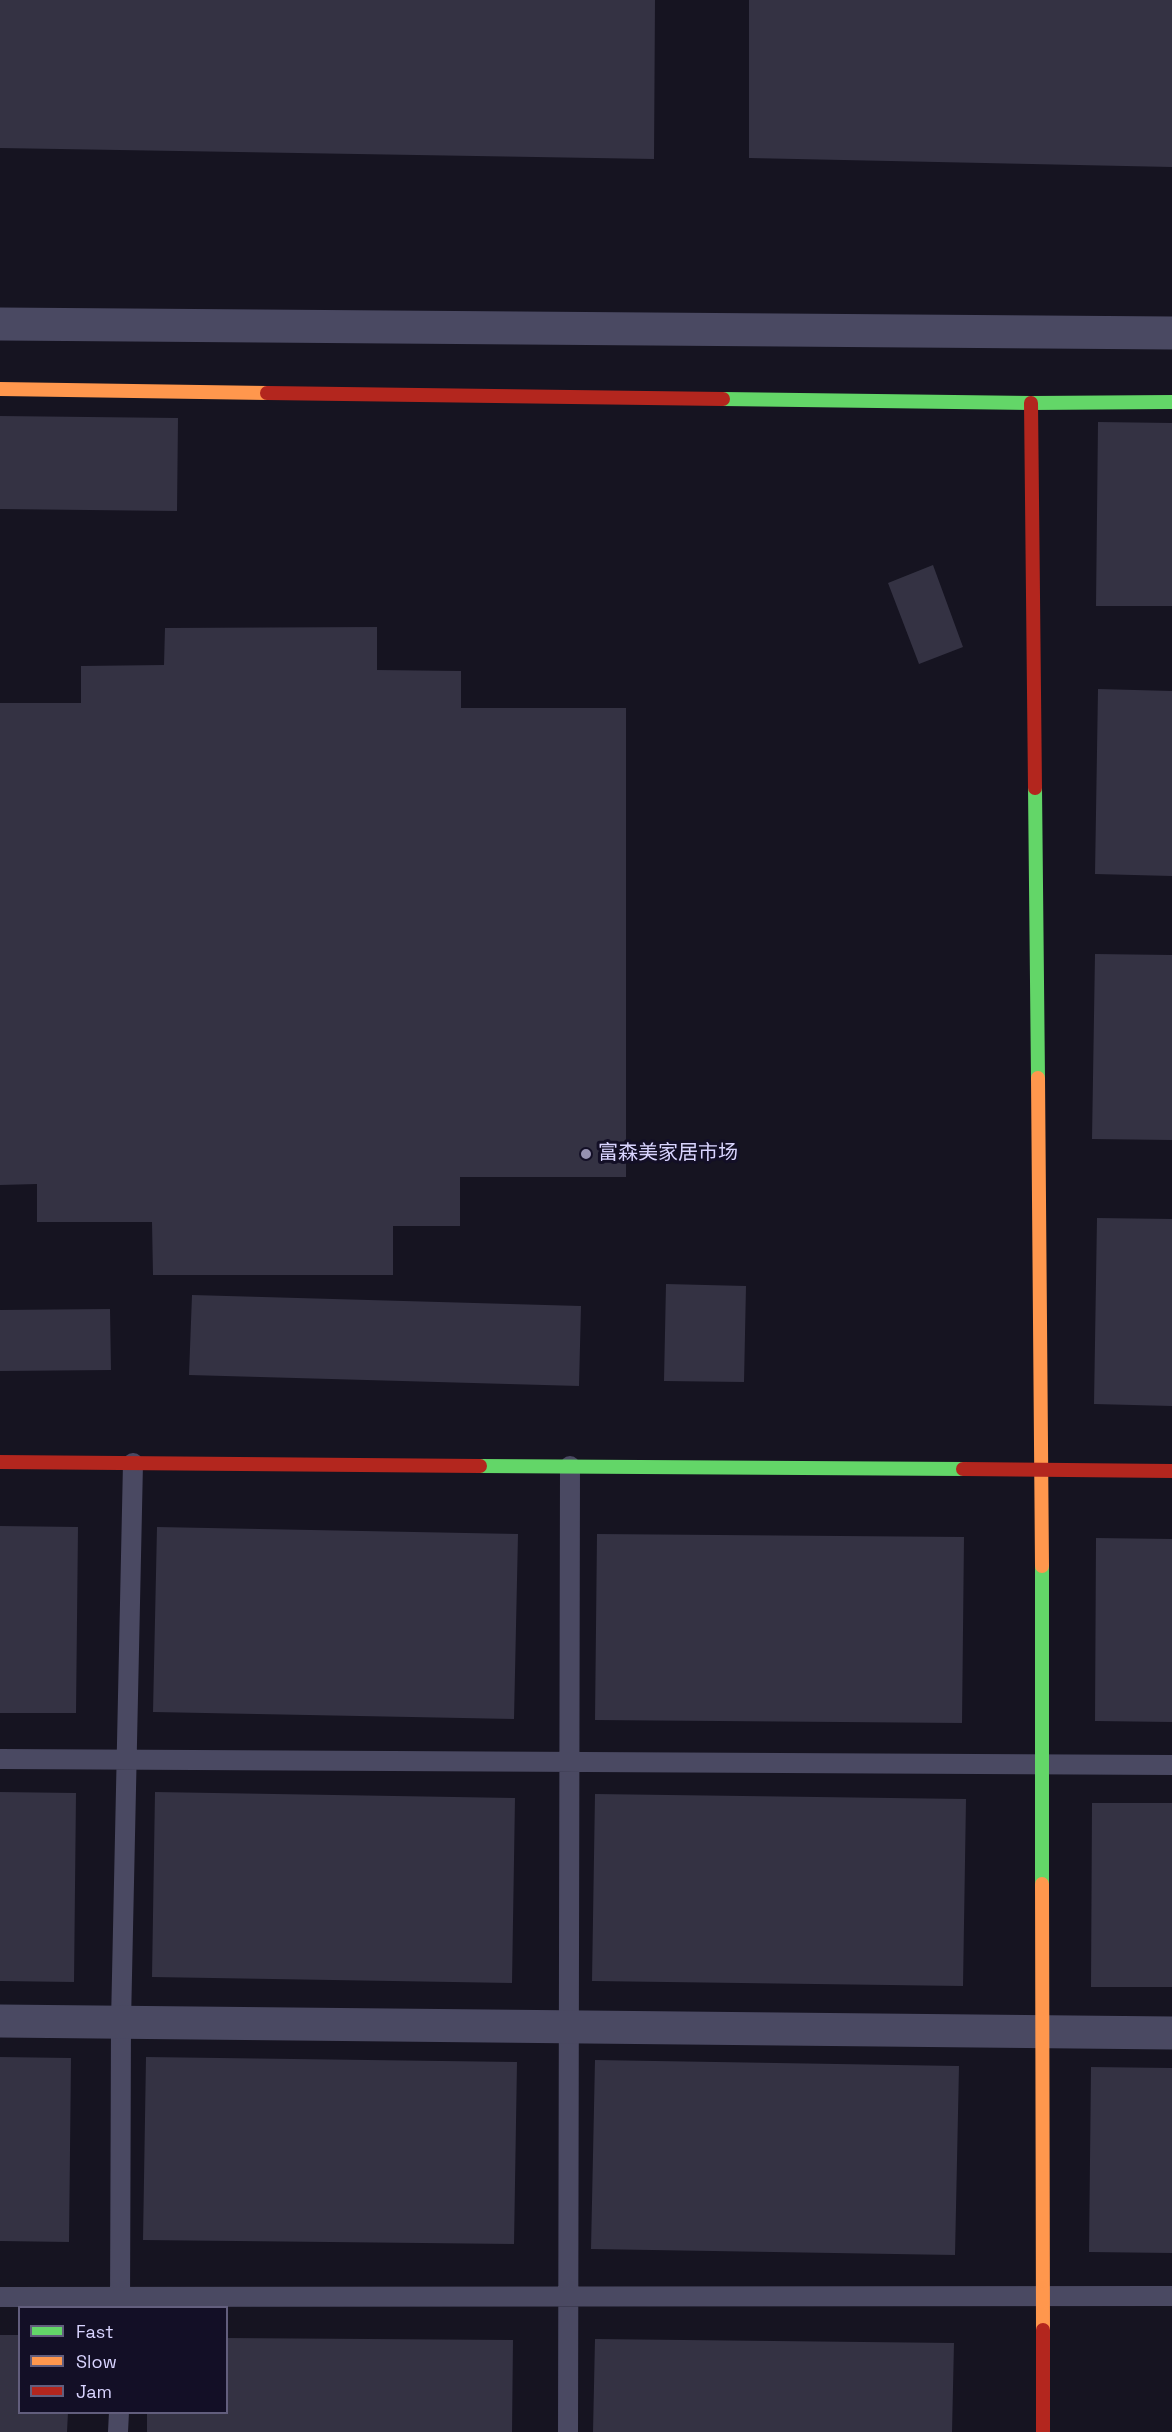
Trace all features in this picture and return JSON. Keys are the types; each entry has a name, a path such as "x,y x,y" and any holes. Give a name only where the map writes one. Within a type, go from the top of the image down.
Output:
{"street":[{"path":"0,324 1172,333"},
{"path":"0,388 1031,403 1172,402"},
{"path":"1031,403 1042,1470 1043,2432"},
{"path":"0,1462 1172,1471"},
{"path":"0,2021 1172,2033"}],"lane":[{"path":"121,2302 121,2022 133,1463"},
{"path":"568,2432 570,1466"},
{"path":"0,1759 1172,1766"},
{"path":"0,2297 121,2302 568,2297 1172,2296"},
{"path":"118,2432 119,2414"}],"building":[{"path":"0,0 655,0 654,159 0,148"},
{"path":"749,0 1172,0 1172,167 749,158"},
{"path":"0,416 178,418 177,511 0,509"},
{"path":"1098,422 1172,423 1172,606 1096,606"},
{"path":"933,565 963,647 919,664 888,583"},
{"path":"377,627 377,670 461,671 461,708 626,708 626,1177 460,1177 460,1226 393,1226 393,1275 153,1275 152,1222 37,1222 37,1184 0,1185 0,703 81,703 81,666 164,665 165,628"},
{"path":"1098,689 1172,691 1172,876 1095,874"},
{"path":"1095,954 1172,955 1172,1140 1092,1139"},
{"path":"1097,1218 1172,1219 1172,1406 1094,1404"},
{"path":"666,1284 746,1286 744,1382 664,1381"},
{"path":"192,1295 581,1306 579,1386 189,1375"},
{"path":"110,1309 111,1370 0,1371 0,1310"},
{"path":"0,1526 78,1527 76,1713 0,1713"},
{"path":"157,1527 518,1534 514,1719 153,1712"},
{"path":"597,1534 964,1537 962,1723 595,1720"},
{"path":"1096,1538 1172,1539 1172,1722 1095,1721"},
{"path":"0,1792 76,1793 74,1982 0,1981"},
{"path":"155,1792 515,1798 512,1983 152,1977"},
{"path":"595,1794 966,1799 963,1986 592,1981"},
{"path":"1092,1803 1172,1803 1172,1987 1091,1987"},
{"path":"0,2057 71,2058 69,2242 0,2241"},
{"path":"146,2057 517,2062 514,2244 143,2240"},
{"path":"595,2060 959,2066 955,2255 591,2249"},
{"path":"1091,2067 1172,2068 1172,2253 1089,2252"},
{"path":"0,2335 18,2335 18,2414 68,2414 67,2432 0,2432"},
{"path":"228,2338 513,2340 512,2432 147,2432 147,2414 228,2414"},
{"path":"595,2339 954,2343 952,2432 593,2432"}],"traffic: fast":[{"path":"723,399 1031,403 1172,402"},
{"path":"1035,788 1038,1078"},
{"path":"480,1466 963,1469"},
{"path":"1042,1566 1042,1884"}],"traffic: slow":[{"path":"0,389 267,393"},
{"path":"1038,1078 1042,1566"},
{"path":"1042,1884 1043,2330"}],"traffic: jam":[{"path":"267,393 723,399"},
{"path":"1031,403 1035,788"},
{"path":"0,1462 480,1466"},
{"path":"963,1469 1172,1471"},
{"path":"1043,2330 1043,2432"}],"place":[{"name":"富森美家居市场","path":"586,1154"}]}
